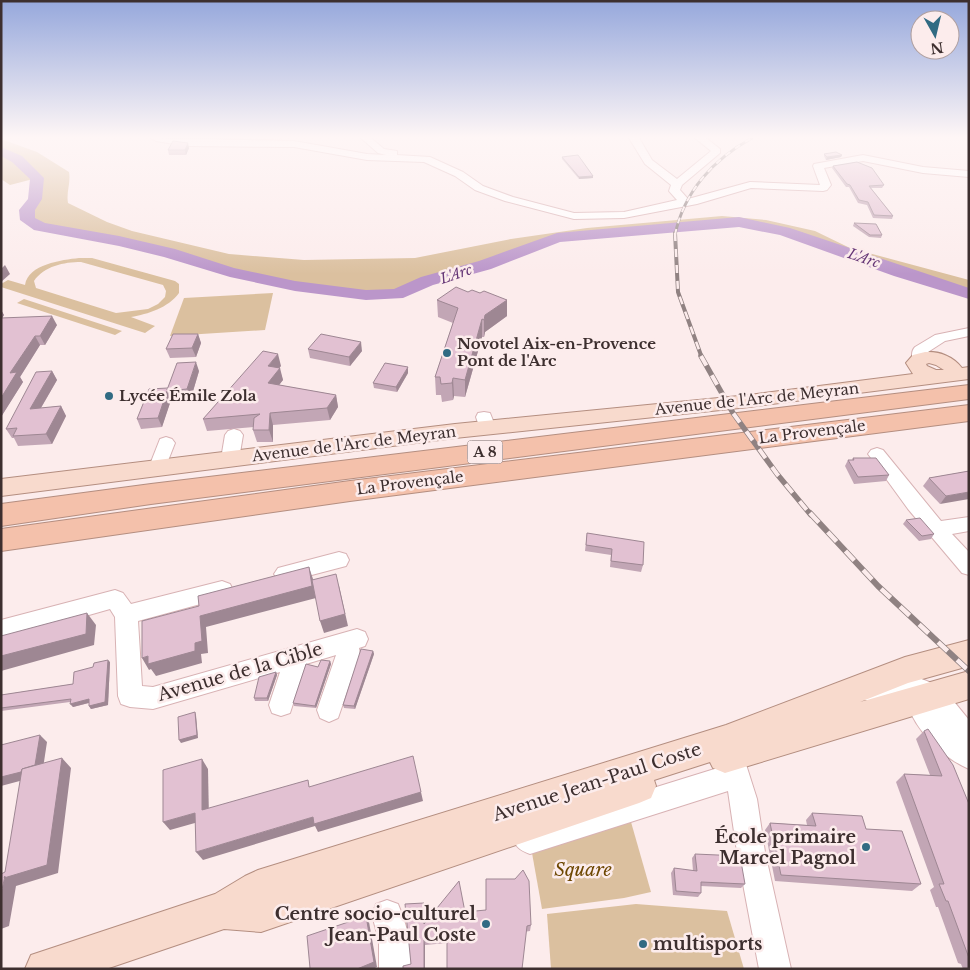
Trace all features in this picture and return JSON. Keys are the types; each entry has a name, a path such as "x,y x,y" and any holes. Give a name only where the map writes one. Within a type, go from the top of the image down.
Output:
{"highway":[{"name":"La Provençale","path":"1,515 249,482 945,368"},
{"name":"La Provençale","path":"1,540 350,491 969,413"}],"main road":[{"name":"Avenue de l'Arc de Meyran","path":"1,488 485,422 739,402 886,383 945,368"},
{"name":"Avenue Jean-Paul Coste","path":"45,969 224,910 258,889 731,757 857,689 905,670 969,652"},
{"name":"Avenue Jean-Paul Coste","path":"224,910 261,913 518,826 731,757 884,710 922,696 969,685"}],"street":[{"path":"472,183 479,188 508,199 574,216 597,217 624,215 711,198 750,185 823,188 825,183"},
{"path":"677,184 674,191 685,202"},
{"path":"945,368 940,338 969,332"},
{"path":"230,458 234,434"},
{"path":"158,467 166,444"},
{"path":"877,454 915,504 969,567"},
{"path":"936,529 969,524"},
{"path":"1,630 115,599 126,615 339,560"},
{"name":"Avenue de la Cible","path":"126,615 130,696 153,698 351,640 329,710"},
{"path":"280,705 297,656"},
{"path":"940,660 923,679 922,696 931,723 943,735"},
{"path":"857,689 922,696 969,740"},
{"path":"884,710 925,723 969,756"},
{"path":"731,757 775,969"},
{"path":"387,915 395,941 395,969"}],"green space":[{"path":"36,183 69,183 68,203 107,222 132,231 229,254 304,260 415,258 511,239 587,228 722,216 766,220 815,231 850,248 969,280 969,294 784,231 739,222 557,238 485,265 427,281 397,294 366,295 295,286 230,272 169,253 112,239 40,227 28,220 27,210 35,199"},
{"path":"79,258 92,258 175,281 179,284 179,293 169,303 151,312 131,317 155,326 145,333 1,287 1,284 8,280 25,285 27,278 32,272 47,264","holes":["81,262 163,285 166,291 165,297 158,304 148,309 116,313 36,288 34,281 49,268"]},
{"path":"273,293 265,330 170,336 184,298"},
{"path":"24,299 122,331 115,335 17,303"},
{"name":"Square","path":"631,822 651,892 624,898 542,909 532,853"},
{"name":"multisports","path":"636,904 727,911 744,969 551,969 547,914"}],"building":[{"path":"883,183 884,185 869,186 893,216 874,215 868,202 859,200 850,185 847,184"},
{"path":"854,223 876,224 882,235 870,235"},
{"path":"456,287 468,292 472,290 480,293 484,291 507,300 485,315 484,320 482,319 465,380 453,378 452,383 441,384 440,377 435,377 458,308 437,300"},
{"path":"52,316 40,336 35,336 10,373 17,372 1,398 1,318"},
{"path":"173,334 198,334 192,348 166,349"},
{"path":"321,334 361,342 349,357 308,349"},
{"path":"263,351 278,354 268,366 280,368 268,383 336,395 327,408 270,413 269,430 253,430 254,418 260,414 203,419"},
{"path":"196,362 187,389 167,391 158,418 137,419 149,389 168,388 177,363"},
{"path":"385,363 408,367 396,387 373,383"},
{"path":"52,371 30,409 61,406 46,434 13,436 17,428 6,429 36,372"},
{"path":"853,458 876,458 889,475 858,477 848,460 854,460"},
{"path":"969,471 969,492 946,496 929,478"},
{"path":"920,518 934,534 922,536 906,520"},
{"path":"587,533 644,542 643,565 611,561 612,549 586,545"},
{"path":"309,567 312,586 200,616 202,641 195,643 195,651 148,664 148,656 142,658 142,621 199,606 198,596"},
{"path":"336,574 345,614 320,621 312,580"},
{"path":"87,613 86,634 1,656 1,636"},
{"path":"361,649 373,651 354,706 343,705"},
{"path":"108,660 105,702 89,706 89,699 70,704 71,699 1,708 1,695 73,684 74,672 93,667 94,663"},
{"path":"321,660 330,661 315,706 293,703 306,664 318,667"},
{"path":"276,672 267,698 254,698 259,677"},
{"path":"195,712 197,735 179,740 178,717"},
{"path":"928,729 953,765 969,804 969,958 948,901 946,901 939,884 944,884 904,774 942,776 924,731"},
{"path":"40,735 35,765 22,769 21,772 1,777 1,745"},
{"path":"413,756 421,792 314,824 313,817 196,852 195,813 163,822 163,770 202,759 202,810 308,780 309,787"},
{"path":"62,758 47,865 5,878 1,894 1,874 5,872 22,769"},
{"path":"812,813 862,816 866,829 902,831 921,884 781,875 770,823 816,826"},
{"path":"695,854 740,856 745,884 701,882 701,893 676,891 674,868 697,871"},
{"name":"Centre socio-culturel Jean-Paul Coste","path":"523,870 529,881 531,925 527,926 522,969 447,969 447,937 424,940 424,969 403,969 403,966 411,964 405,904 424,903 424,924 459,881 465,912 486,910 486,879 515,879"},
{"path":"366,916 374,962 357,969 309,969 307,936"}],"waterway":[{"name":"L'Arc","path":"36,183 35,199 27,210 28,220 40,227 119,241 169,253 230,272 295,286 366,295 397,294 427,281 485,265 557,238 739,222 784,231 969,294"}],"railway":[{"path":"675,235 685,204 699,183"},
{"path":"675,235 678,292 702,357"},
{"path":"702,357 733,413 777,474 811,515"},
{"path":"810,513 878,586 969,671"}],"place":[{"name":"Novotel Aix-en-Provence Pont de l'Arc","path":"447,353"},
{"name":"Lycée Émile Zola","path":"109,396"},
{"name":"École primaire Marcel Pagnol","path":"866,847"},
{"name":"Centre socio-culturel Jean-Paul Coste","path":"486,924"},
{"name":"multisports","path":"643,944"}]}
